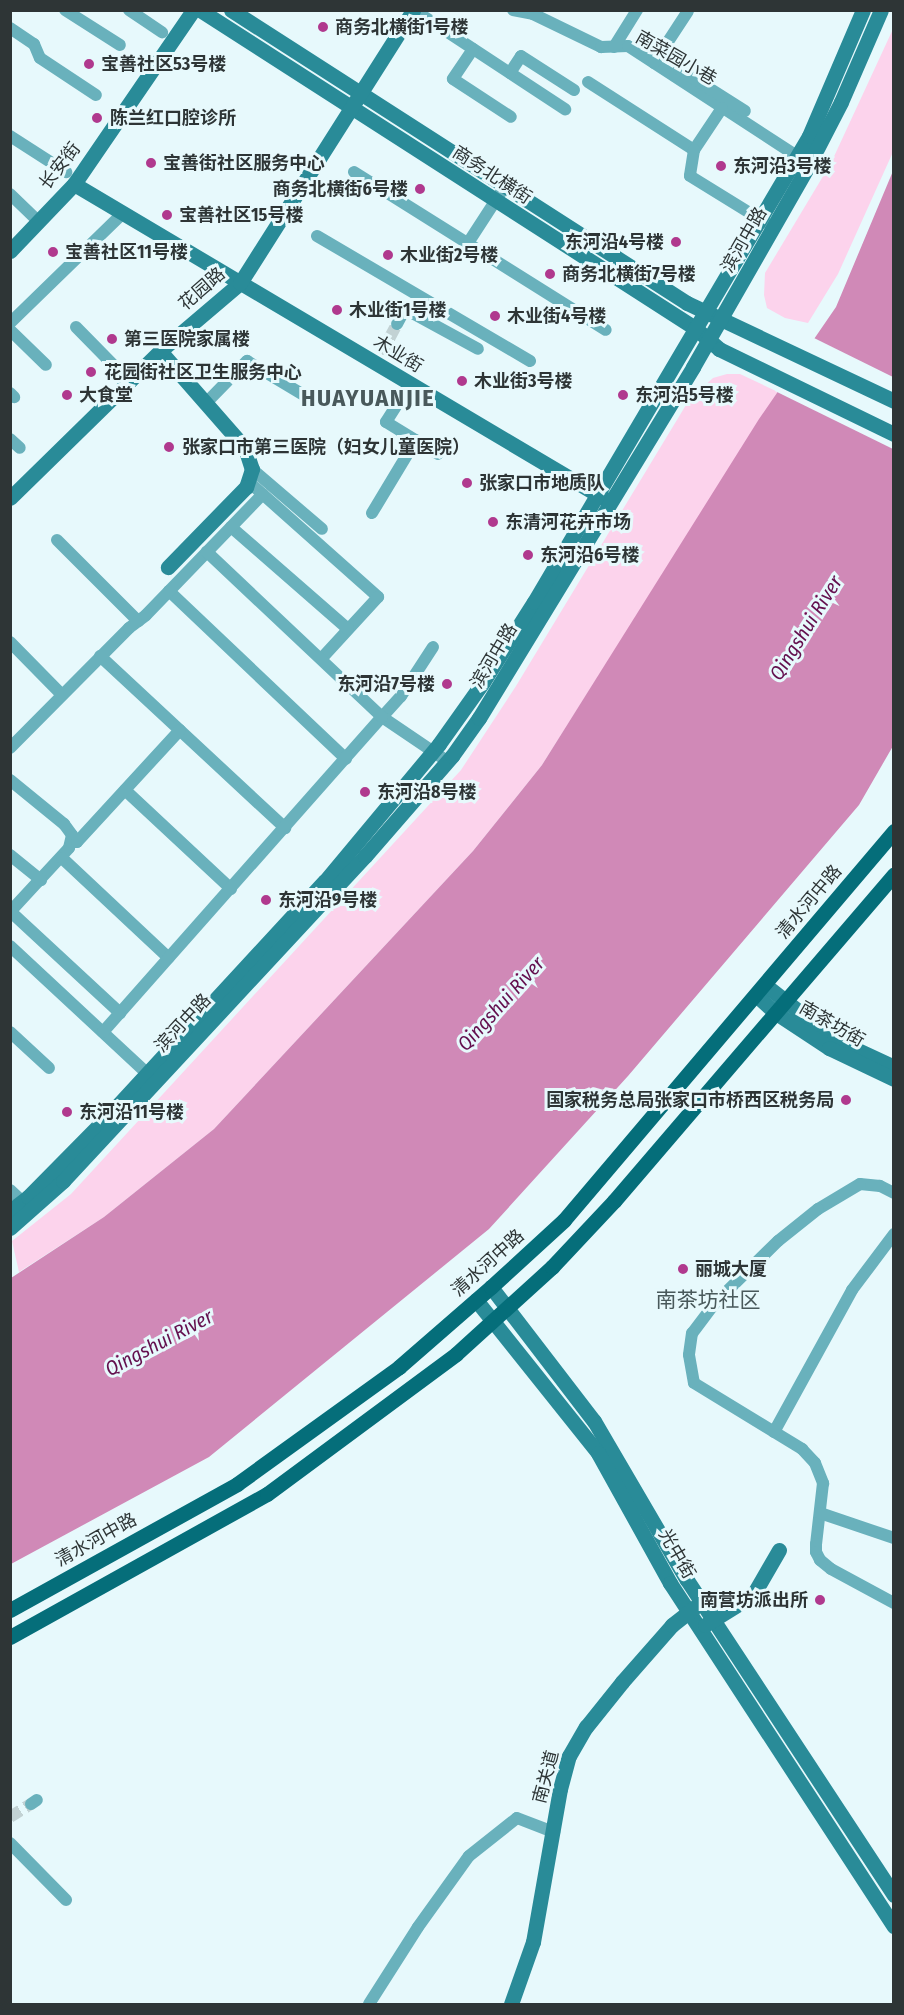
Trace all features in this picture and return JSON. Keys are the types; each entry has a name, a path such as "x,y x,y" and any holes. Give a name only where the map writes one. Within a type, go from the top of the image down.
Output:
{"main road":[{"name":"长安街","path":"10,251 39,222 193,10"},
{"name":"商务北横街","path":"200,10 695,328 708,342 894,434"},
{"name":"商务北横街","path":"231,10 359,94 703,311 894,401"},
{"name":"花园路","path":"10,498 160,351 240,284 413,10"},
{"name":"滨河中路","path":"10,1228 22,1208 365,856 447,761 479,718 708,342 773,228 803,160 809,136 863,10"},
{"name":"滨河中路","path":"152,1077 325,881 434,751 483,682 759,219 803,160 841,102 881,10"},
{"name":"木业街","path":"70,178 240,284 378,359 410,384 611,502"},
{"path":"160,351 245,448 250,475 168,567"},
{"name":"清水河中路","path":"10,1610 237,1484 399,1367 491,1287 564,1220 894,831"},
{"path":"10,1637 267,1494 456,1354 552,1267 614,1201 894,874"},
{"name":"南茶坊街","path":"761,990 829,1048 894,1079"},
{"name":"南茶坊街","path":"780,1008 834,1039 894,1067"},
{"name":"光中街","path":"491,1287 594,1421 713,1620 894,1895"},
{"name":"光中街","path":"476,1300 597,1453 688,1611 894,1926"},
{"path":"700,1628 753,1594 779,1550"},
{"name":"南关道","path":"511,2004 533,1942 560,1789 569,1756 586,1727 672,1625 702,1602"}],"street":[{"path":"129,10 162,32"},
{"path":"413,10 565,109"},
{"name":"南菜园小巷","path":"513,10 533,14 601,47 628,46 803,160"},
{"path":"614,47 637,10"},
{"path":"654,63 688,11"},
{"path":"73,12 120,45"},
{"path":"10,28 34,44 40,58 96,94"},
{"path":"472,49 453,79 511,117"},
{"path":"510,73 521,56 574,90"},
{"path":"675,76 680,69 745,111"},
{"path":"588,82 694,150"},
{"path":"722,108 694,150 690,176 773,228"},
{"path":"10,136 70,178"},
{"path":"354,172 606,330"},
{"path":"468,243 505,186"},
{"path":"10,194 39,222"},
{"path":"10,323 123,213"},
{"path":"317,236 530,361"},
{"path":"397,324 414,293"},
{"path":"405,309 478,349"},
{"path":"76,327 129,381"},
{"path":"10,330 46,365"},
{"path":"206,403 247,362 312,400"},
{"path":"410,384 386,422 438,454"},
{"path":"372,513 416,440"},
{"path":"250,475 263,494 378,597 321,659"},
{"path":"250,475 322,529"},
{"path":"10,748 100,656 169,591 263,494"},
{"path":"231,526 348,629"},
{"path":"57,540 138,621"},
{"path":"207,552 382,717 447,761"},
{"path":"169,591 346,759"},
{"path":"10,642 62,695"},
{"path":"103,1032 401,696 433,647"},
{"path":"100,656 285,828"},
{"path":"71,842 77,842 180,730"},
{"path":"10,780 70,829 71,842 62,858 11,912 120,1013"},
{"path":"125,790 231,889"},
{"path":"10,855 41,880"},
{"path":"62,858 169,958"},
{"path":"10,946 152,1077"},
{"path":"10,1032 49,1068"},
{"path":"894,1193 880,1185 860,1184 818,1209 778,1241 715,1303 692,1333 689,1355 694,1383 802,1449 815,1463 823,1483 816,1552 820,1560 831,1569 894,1603"},
{"path":"10,1190 22,1208"},
{"path":"774,1432 852,1290 894,1234"},
{"path":"820,1513 894,1538"},
{"path":"369,2004 418,1927 469,1856 517,1818 554,1832"},
{"path":"10,1843 66,1900"}],"shaded area":[{"path":"893,29 893,152 838,274 808,323 785,318 767,308 764,295 765,273 831,163"},
{"path":"727,374 740,374 778,392 542,765 473,851 214,1129 104,1217 19,1272 12,1241 71,1194 461,770 516,686 689,400 713,378"}],"water":[{"name":"Qingshui River","path":"893,171 893,746 859,805 628,1076 489,1229 209,1457 11,1564 11,1278 104,1217 214,1129 473,851 542,765 759,419 836,307"}],"pier":[{"path":"812,337 893,377 893,449 775,391"}],"tunnel":[{"path":"381,354 397,324"},
{"path":"10,1817 31,1804"}],"place":[{"name":"商务北横街1号楼","path":"323,27"},
{"name":"宝善社区53号楼","path":"89,64"},
{"name":"陈兰红口腔诊所","path":"97,118"},
{"name":"宝善街社区服务中心","path":"151,163"},
{"name":"东河沿3号楼","path":"721,166"},
{"name":"商务北横街6号楼","path":"420,189"},
{"name":"宝善社区15号楼","path":"167,215"},
{"name":"东河沿4号楼","path":"676,242"},
{"name":"宝善社区11号楼","path":"53,252"},
{"name":"木业街2号楼","path":"388,255"},
{"name":"商务北横街7号楼","path":"550,274"},
{"name":"木业街1号楼","path":"337,310"},
{"name":"木业街4号楼","path":"495,316"},
{"name":"第三医院家属楼","path":"112,339"},
{"name":"花园街社区卫生服务中心","path":"91,372"},
{"name":"木业街3号楼","path":"462,381"},
{"name":"大食堂","path":"67,395"},
{"name":"东河沿5号楼","path":"623,395"},
{"name":"张家口市第三医院（妇女儿童医院）","path":"169,447"},
{"name":"张家口市地质队","path":"467,483"},
{"name":"东清河花卉市场","path":"493,522"},
{"name":"东河沿6号楼","path":"528,555"},
{"name":"东河沿7号楼","path":"447,684"},
{"name":"东河沿8号楼","path":"365,792"},
{"name":"东河沿9号楼","path":"266,900"},
{"name":"国家税务总局张家口市桥西区税务局","path":"846,1100"},
{"name":"东河沿11号楼","path":"67,1112"},
{"name":"丽城大厦","path":"683,1269"},
{"name":"南营坊派出所","path":"820,1600"}],"district":[{"name":"HUAYUANJIE","path":"368,399"},
{"name":"南茶坊社区","path":"708,1300"}]}
